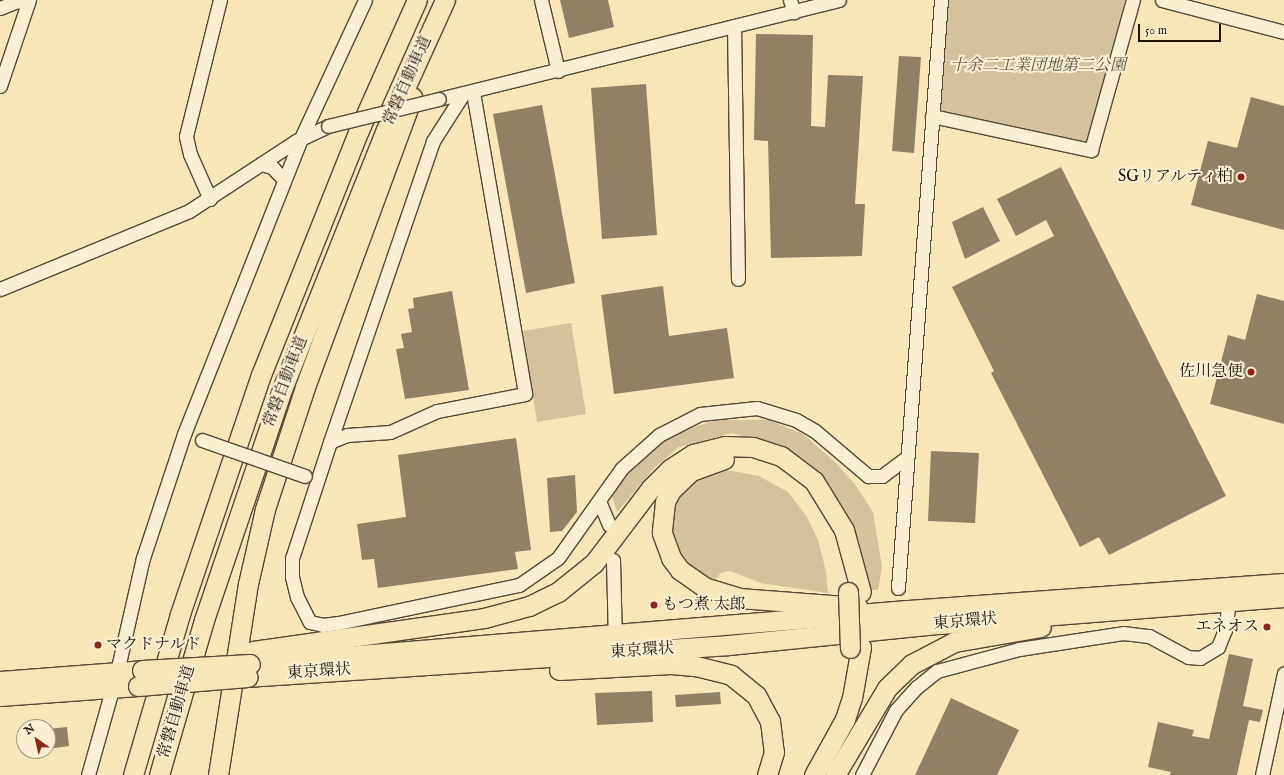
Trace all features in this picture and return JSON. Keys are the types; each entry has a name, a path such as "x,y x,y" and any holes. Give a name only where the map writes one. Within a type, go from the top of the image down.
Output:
{"highway":[{"name":"常磐自動車道","path":"132,775 185,599 261,375 359,130 417,0"},
{"name":"常磐自動車道","path":"159,775 206,613 283,388 386,130 442,6"},
{"path":"218,775 248,584 265,509 310,372 399,137 442,6"},
{"path":"250,664 484,618 529,606 558,592 594,563 651,488 670,469 693,454 724,446 753,447 781,456 814,481 844,530 854,592 856,648 852,698 845,719 814,775"},
{"path":"854,592 830,528 804,488 777,467 734,458 706,463 691,471 671,490 661,520 662,533 671,558 691,579 714,591 791,604 908,610"},
{"name":"東京環状","path":"0,696 115,680 250,664 451,663 908,610 1284,584"},
{"name":"東京環状","path":"140,678 200,666 615,644 1284,597"},
{"path":"835,775 887,688 912,664 927,654 966,639 1131,608"},
{"path":"800,775 831,723 856,648"},
{"path":"451,663 495,672 671,664 696,666 731,675 756,695 770,721 774,752 767,775"},
{"name":"東京環状","path":"0,682 115,680"}],"street":[{"path":"210,199 190,154 186,136 220,0"},
{"path":"88,775 115,680 144,558 184,434 301,138 365,0"},
{"path":"541,0 558,71"},
{"path":"0,289 189,211 210,199 301,138 328,126 558,71 734,26 792,6 840,0"},
{"path":"898,588 941,0"},
{"path":"932,116 1091,150 1133,0"},
{"path":"1162,0 1284,32"},
{"path":"0,8 17,1 29,2 0,86"},
{"path":"734,26 738,279"},
{"path":"468,93 433,141 330,442 311,478 292,558 292,577 304,612 310,622 323,625 519,585 558,558 622,468 659,435 678,423 720,410 757,408 796,420 815,431 868,476 882,476 907,457"},
{"path":"330,442 347,436 390,432 438,410 525,394 468,93"},
{"path":"261,164 272,167 284,180"},
{"path":"184,434 311,478"},
{"path":"599,501 609,525"},
{"path":"613,560 615,644"},
{"path":"862,775 896,710 917,687 937,671 1019,649 1123,634 1149,636 1188,657 1200,658 1218,647 1225,630 1229,602"},
{"path":"1262,775 1284,673"}],"green space":[{"name":"十余二工業団地第二公園","path":"947,0 1125,0 1089,140 1083,143 942,114 939,110"},
{"path":"571,323 586,414 537,422 523,331"},
{"path":"717,420 769,420 803,434 836,463 854,483 873,512 882,567 878,590 870,590 855,541 828,484 808,463 757,440 732,433 679,447 655,467 617,512 611,493 633,463 661,441 680,431"},
{"path":"716,468 759,476 788,492 807,517 818,540 826,571 828,593 761,583 730,571 721,573 713,583 693,573 668,542 674,495 692,477"}],"building":[{"path":"560,0 608,0 614,27 569,38"},
{"path":"756,34 813,35 811,126 825,127 828,75 863,76 855,204 865,204 862,256 771,258 768,141 754,140"},
{"path":"899,56 921,57 914,153 892,151"},
{"path":"646,84 657,235 602,239 591,88"},
{"name":"SGリアルティ柏","path":"1251,97 1284,106 1284,230 1191,205 1208,141 1237,148"},
{"path":"542,105 575,283 526,293 493,114"},
{"path":"1061,167 1226,496 1109,555 1099,537 1080,547 991,373 994,371 952,287 1054,236 1046,220 1016,236 997,199"},
{"path":"983,207 1000,241 965,259 952,222"},
{"path":"663,286 669,336 727,328 734,378 614,394 601,295"},
{"path":"452,291 469,390 405,399 396,349 404,348 401,334 412,332 408,309 414,308 413,298"},
{"name":"佐川急便","path":"1257,294 1284,301 1284,424 1210,404 1228,335 1245,340"},
{"path":"516,438 531,550 515,552 518,569 378,588 374,559 362,560 357,524 406,517 398,455"},
{"path":"931,451 979,453 975,523 928,521"},
{"path":"575,475 577,512 562,531 550,532 547,478"},
{"path":"1229,654 1253,659 1243,706 1263,710 1260,722 1249,720 1237,775 1170,775 1171,772 1148,767 1158,722 1194,730 1192,736 1209,739"},
{"path":"652,691 653,722 597,725 595,693"},
{"path":"720,692 721,704 676,707 675,695"},
{"path":"951,698 1019,730 997,775 915,775"},
{"path":"67,727 69,746 56,748 56,728"}],"place":[{"name":"SGリアルティ柏","path":"1241,177"},
{"name":"佐川急便","path":"1251,372"},
{"name":"もつ煮 太郎","path":"654,605"},
{"name":"エネオス","path":"1267,627"},
{"name":"マクドナルド","path":"98,645"}]}
